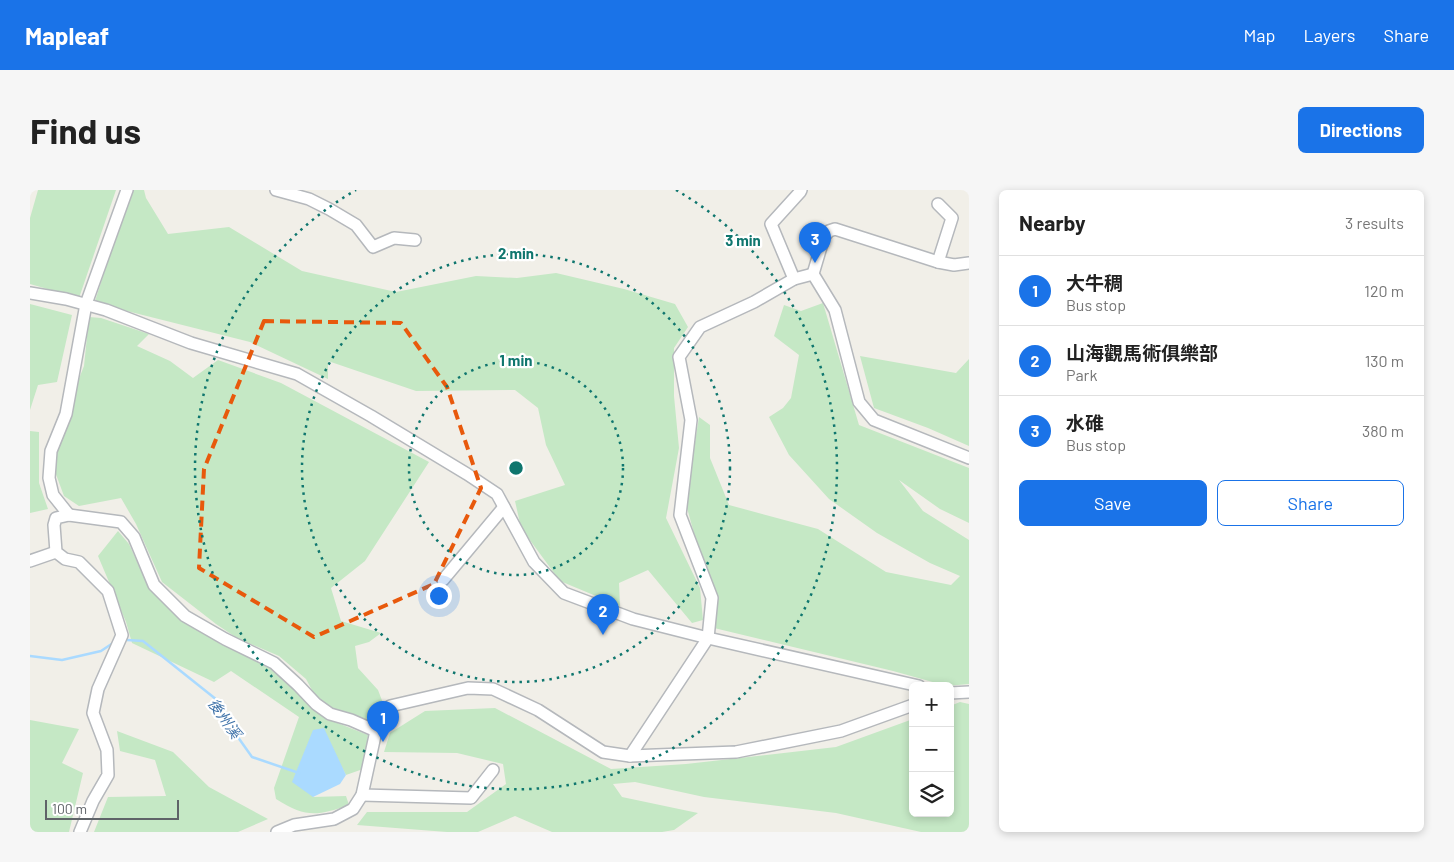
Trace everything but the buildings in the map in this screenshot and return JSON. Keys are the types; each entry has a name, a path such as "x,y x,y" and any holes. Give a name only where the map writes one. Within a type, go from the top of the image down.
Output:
{"street":[{"path":"69,515 53,495 49,478 51,451 66,414 86,304 127,190"},
{"path":"276,190 309,199 329,209 356,225 373,247 394,238 415,240"},
{"path":"794,279 771,224 801,190"},
{"path":"938,204 952,218 938,262"},
{"path":"969,263 954,265 938,262 835,229 829,231 824,237 813,274 835,310 859,402 874,420 969,458"},
{"path":"630,756 708,638 712,598 680,516 691,420 679,357 700,327 754,302 794,279 813,274"},
{"path":"30,293 66,299 106,310 190,344 297,374 371,416 497,494 534,562 564,592 633,619 909,684"},
{"path":"443,580 504,507"},
{"path":"80,832 93,801 108,775 107,750 93,712 98,689 122,635 108,591 79,562 65,559 56,552 54,525 56,518 69,515 120,522 134,537 154,586 185,616 225,639 274,663 316,704 330,714 351,720 376,731"},
{"path":"30,561 56,552"},
{"path":"277,832 294,825 334,818 353,809 362,795 376,731 390,706 468,688 493,689 538,710 603,752 630,756 736,752 841,731 909,706"},
{"path":"954,693 969,692"},
{"path":"362,795 472,798 493,770"}],"highlighted area":[{"path":"264,321 401,323 447,387 481,488 434,584 314,637 199,568 204,469"}],"green space":[{"path":"38,190 116,190 79,298 30,284 30,218"},
{"path":"131,190 144,190 146,198 168,234 229,227 302,271 396,292 476,276 517,278 556,273 624,289 675,304 688,327 674,348 674,396 679,448 666,518 700,588 703,620 692,623 648,570 619,583 620,606 560,581 521,528 515,501 565,485 546,445 538,408 515,390 416,391 328,361 328,379 250,342 103,305 95,301"},
{"path":"823,303 859,425 969,468 969,523 940,509 899,480 923,511 969,540 969,684 954,685 954,682 933,682 714,628 712,598 687,508 689,480 699,417 710,425 710,458 729,505 818,529 886,572 951,585 960,576 930,563 877,533 829,499 789,455 769,417 783,408 791,398 799,355 774,336 784,305 801,311"},
{"path":"30,304 72,315 57,382 38,385 30,410"},
{"path":"89,317 101,318 149,334 137,346 170,361 193,378 218,360 281,383 429,462 365,561 331,588 341,621 381,633 369,642 355,646 358,668 378,690 383,703 372,723 320,705 306,679 279,656 237,638 162,582 136,524 121,498 79,506 64,496 54,469 57,434 84,366"},
{"path":"860,356 956,373 969,359 969,446 874,408"},
{"path":"30,431 39,432 39,483 48,509 30,513"},
{"path":"118,531 129,544 148,586 220,644 269,663 313,707 335,722 368,735 363,769 346,775 338,760 313,797 346,796 349,805 320,813 312,813 296,810 276,799 274,788 299,717 231,671 214,682 132,643 126,622 98,556"},
{"path":"960,702 969,704 969,832 921,832 836,813 704,797 635,782 613,784 622,797 698,813 674,830 662,832 552,832 515,816 478,832 447,832 357,825 367,812 467,812 506,784 503,764 457,753 384,752 390,733 425,711 495,708 611,769 686,764 836,747 909,720 909,817 954,817 954,704"},
{"path":"30,720 79,729 62,763 83,773 69,832 30,832"},
{"path":"117,731 173,752 209,787 268,819 238,832 94,832 108,797 166,796 155,760 120,751"}],"water":[{"path":"324,728 346,775 340,784 313,797 292,782 313,730"}],"waterway":[{"name":"後州溪","path":"127,640 143,641 217,700 235,733 252,757 299,773"},
{"name":"後州溪","path":"30,656 62,660 101,651 113,643"}],"place":[{"name":"水碓","path":"815,263"},
{"name":"山海觀馬術俱樂部","path":"603,635"},
{"name":"大牛稠","path":"383,742"}]}
